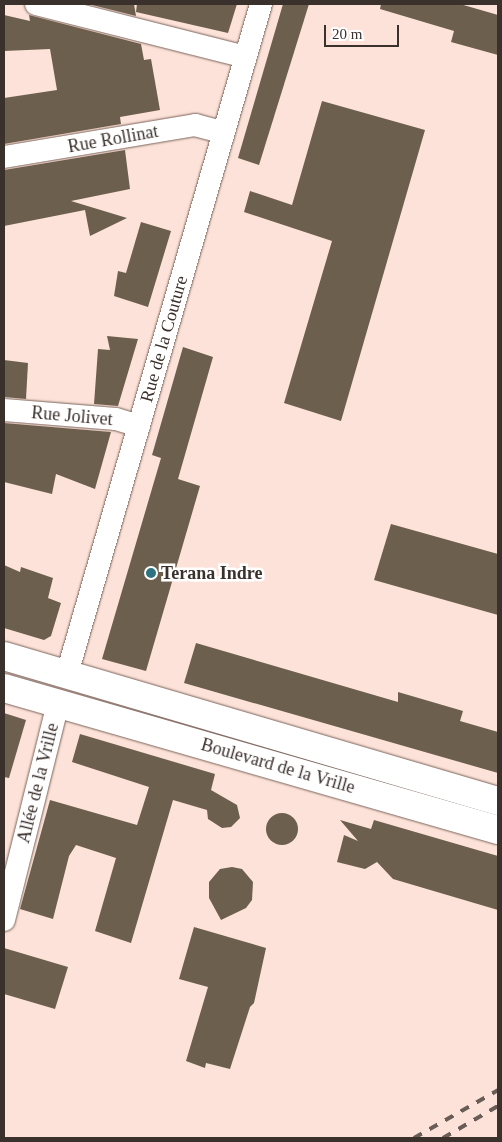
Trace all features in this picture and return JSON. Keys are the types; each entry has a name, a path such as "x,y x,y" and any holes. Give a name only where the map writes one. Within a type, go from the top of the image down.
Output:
{"main road":[{"name":"Boulevard de la Vrille","path":"4,656 498,801"},
{"path":"58,704 67,674"},
{"name":"Boulevard de la Vrille","path":"4,688 498,830"}],"street":[{"path":"36,4 245,57"},
{"name":"Rue de la Couture","path":"67,674 222,132 261,4"},
{"name":"Rue Rollinat","path":"4,157 195,125 222,132"},
{"name":"Rue Jolivet","path":"4,410 116,419 139,426"},
{"name":"Allée de la Vrille","path":"4,920 58,704"}],"building":[{"path":"88,4 134,4 136,16"},
{"path":"137,4 237,4 228,33 136,12"},
{"path":"283,4 309,4 259,165 238,158"},
{"path":"381,4 460,4 498,15 498,55 451,42 454,31 380,9"},
{"path":"4,15 30,21 29,15 141,44 144,60 151,59 160,110 120,117 121,124 4,144 4,98 57,90 50,49 4,51"},
{"path":"322,101 425,130 341,421 284,403 332,241 244,212 250,191 292,205"},
{"path":"125,150 130,189 71,201 127,218 90,236 85,210 4,226 4,170"},
{"path":"141,222 171,231 148,307 114,296 118,271 126,273"},
{"path":"107,336 138,339 118,406 94,404 98,349 110,350"},
{"name":"Terana Indre","path":"183,347 213,357 178,479 200,486 146,671 102,659 161,458 152,455"},
{"path":"4,360 28,363 26,399 4,397"},
{"path":"4,423 111,432 95,489 56,474 52,494 4,482"},
{"path":"391,524 498,554 498,615 374,580"},
{"path":"4,565 20,572 21,567 53,578 48,598 61,603 51,636 44,640 4,628"},
{"path":"196,643 398,702 398,692 463,711 460,721 498,732 498,773 184,683"},
{"path":"4,713 26,720 9,778 4,777"},
{"path":"80,734 215,774 211,790 237,805 240,818 231,827 222,828 208,819 207,810 173,800 131,943 95,931 116,858 76,845 69,856 53,919 20,909 50,800 137,825 149,787 72,762"},
{"path":"282,813 293,818 298,829 293,840 282,845 271,840 266,829 271,818"},
{"path":"340,820 371,829 374,820 498,856 498,910 393,879 377,862 365,869 337,862 344,835 358,841"},
{"path":"232,867 242,869 253,882 252,900 246,908 221,920 209,898 209,882 220,869"},
{"path":"194,927 266,948 254,1003 250,1007 230,1069 206,1063 205,1068 186,1061 208,987 179,979"},
{"path":"4,948 68,967 55,1009 4,994"}],"railway":[{"path":"414,1138 498,1090"},
{"path":"443,1138 498,1106"}],"place":[{"name":"Terana Indre","path":"151,573"}]}
